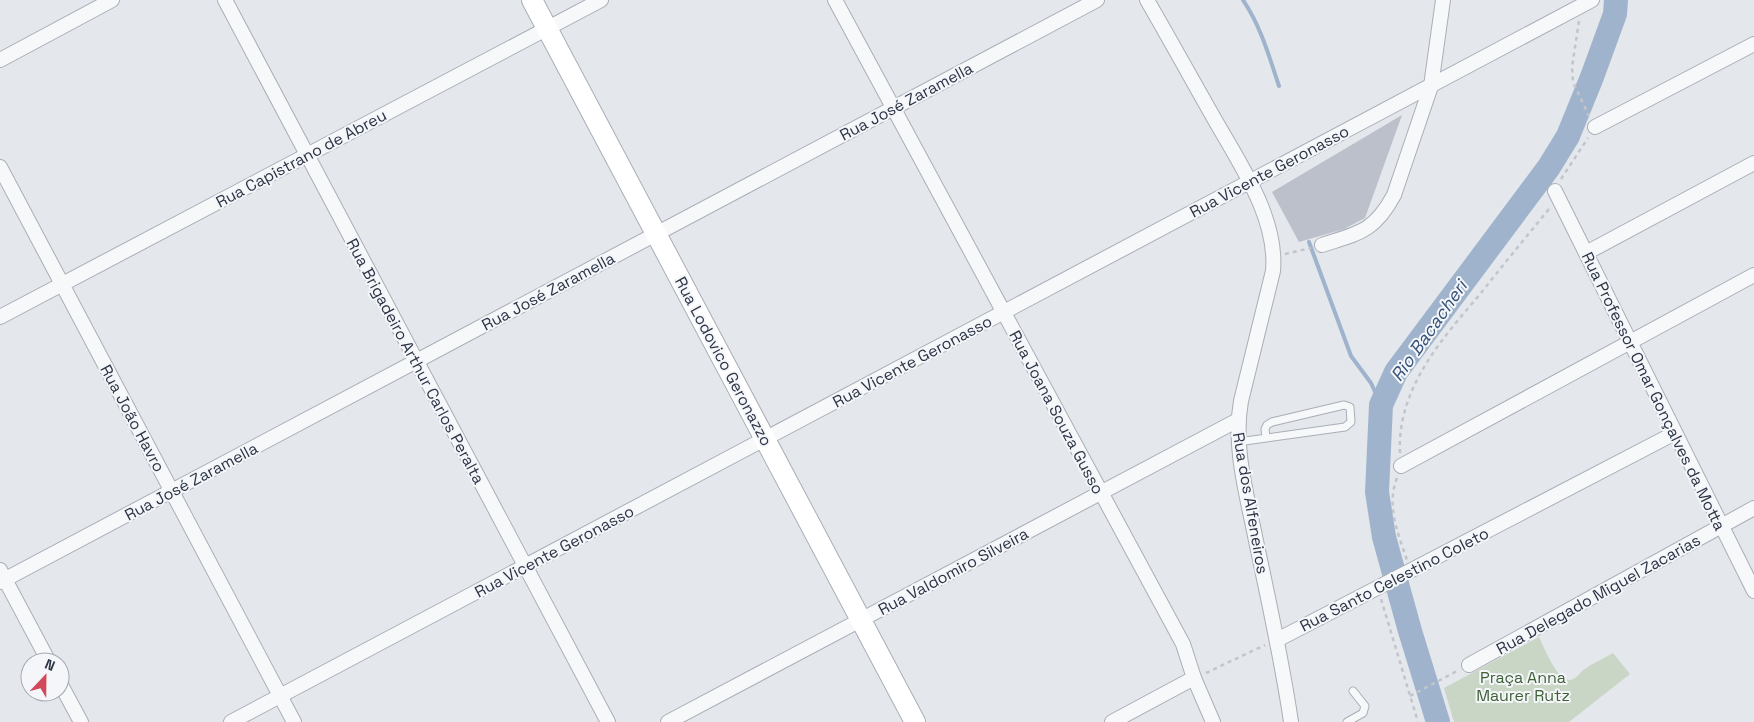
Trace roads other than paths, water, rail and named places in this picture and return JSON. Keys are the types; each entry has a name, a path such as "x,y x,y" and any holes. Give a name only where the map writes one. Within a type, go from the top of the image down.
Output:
{"main road":[{"name":"Rua Lodovico Geronazzo","path":"532,0 915,722"}],"street":[{"path":"0,60 112,0"},
{"name":"Rua Brigadeiro Arthur Carlos Peralta","path":"225,0 608,722"},
{"name":"Rua Capistrano de Abreu","path":"0,316 601,0"},
{"name":"Rua Joana Souza Gusso","path":"835,0 1183,644 1194,678 1213,722"},
{"name":"Rua José Zaramella","path":"2,577 172,491 1097,0"},
{"name":"Rua dos Alfeneiros","path":"1147,0 1250,182 1267,223 1272,241 1274,257 1269,288 1241,401 1238,420 1238,442 1291,722"},
{"path":"1322,245 1364,230 1374,224 1385,212 1399,181 1431,86 1443,0"},
{"name":"Rua Vicente Geronasso","path":"231,722 1587,3"},
{"path":"1595,127 1754,44"},
{"path":"1586,253 1754,163"},
{"name":"Rua João Havro","path":"0,167 294,722"},
{"name":"Rua Professor Omar Gonçalves da Motta","path":"1555,191 1754,591"},
{"path":"1401,466 1754,276"},
{"name":"Rua Valdomiro Silveira","path":"668,722 1238,420"},
{"name":"Rua Santo Celestino Coleto","path":"1276,640 1675,433"},
{"name":"Rua Delegado Miguel Zacarias","path":"1469,665 1754,508"},
{"path":"2,577 43,652"},
{"path":"1112,722 1194,678"},
{"path":"70,702 80,722"}],"lane":[{"path":"1238,442 1345,427 1351,422 1350,406 1344,405 1272,422 1265,429 1266,438"},
{"path":"1347,722 1363,713 1365,706 1353,691"}],"waterway":[{"path":"1243,0 1260,31 1279,86"},
{"name":"Rio Bacacheri","path":"1438,722 1384,537 1377,492 1381,405 1396,372 1549,167 1568,136 1615,14 1616,0"},
{"path":"1309,242 1351,356 1371,383 1381,405"}],"park label":[{"name":"Praça Anna Maurer Rutz","path":"1523,686"}]}
